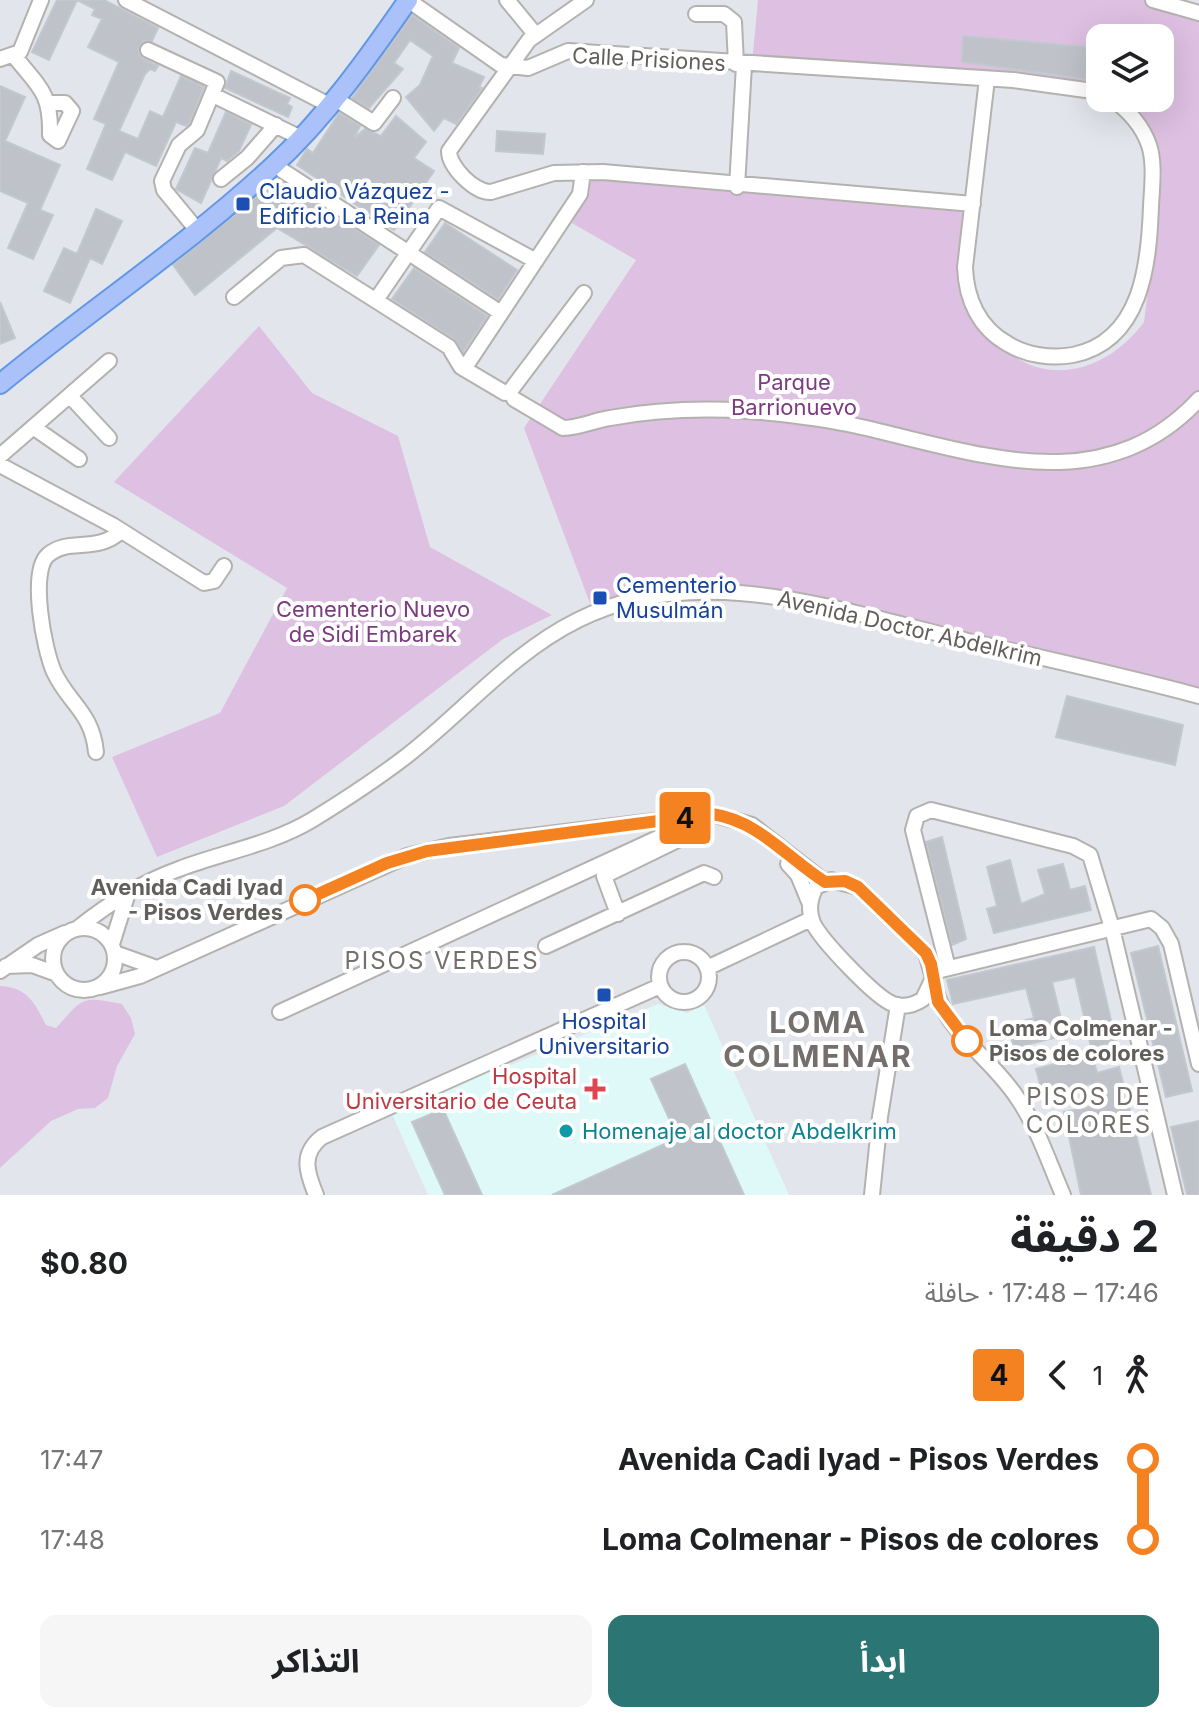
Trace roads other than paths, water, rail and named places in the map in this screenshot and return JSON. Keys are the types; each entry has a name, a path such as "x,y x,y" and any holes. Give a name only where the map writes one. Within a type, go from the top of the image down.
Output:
{"main road":[{"path":"0,384 197,230 274,165 332,102 408,0"}],"street":[{"path":"41,0 24,47 8,58 49,103"},
{"path":"126,0 374,123 393,98"},
{"path":"408,0 497,63 508,66"},
{"path":"507,0 535,34"},
{"path":"586,0 535,34 508,66 451,147 448,156 451,164 485,193 554,173 583,172 973,204"},
{"path":"1153,0 1194,8"},
{"path":"696,14 724,14 734,22 740,65 737,187"},
{"path":"148,50 218,84 197,130 179,145 162,181 164,190 197,230"},
{"name":"Calle Prisiones","path":"508,66 528,68 568,51 740,65 987,79 1086,90"},
{"path":"987,79 965,279 976,312 990,331 1023,351 1057,357 1090,350 1112,336 1129,316 1140,292 1152,192 1151,150 1128,112"},
{"path":"213,95 301,138"},
{"path":"221,179 247,158 276,125"},
{"path":"274,165 501,313"},
{"path":"464,369 580,194 583,172"},
{"path":"376,300 435,211 443,207 536,261"},
{"path":"234,297 281,258 297,254 310,257 449,347 464,369 498,391 508,392 584,293"},
{"path":"0,456 109,361"},
{"path":"70,396 109,438"},
{"path":"514,399 563,428 628,416 751,411 826,419 1006,460 1043,465 1078,462 1123,450 1169,425 1199,399"},
{"path":"33,427 79,459"},
{"path":"0,465 121,531 204,583 214,581 224,566"},
{"path":"96,752 88,720 53,670 37,581 38,569 45,557 55,550 102,544 121,531"},
{"name":"Avenida Doctor Abdelkrim","path":"3,968 38,945 74,930 128,893 178,869 275,839 311,821 404,757 525,652 581,618 665,593 758,595 822,607 1199,696"},
{"path":"1063,1195 1019,1100 949,1021 938,1002 938,973 914,836 914,821 922,813 931,810 1086,851 1094,861 1175,1195"},
{"path":"154,967 113,948 97,931 74,930 56,946 53,956 57,974 63,982 81,990 100,987 134,978 387,863 427,851 712,814 752,825 825,882"},
{"path":"752,825 798,875 818,932 882,997 949,1021"},
{"path":"280,1012 671,832 690,827 690,834 604,876 618,914"},
{"path":"546,946 704,873 714,877"},
{"path":"707,968 811,911 816,887 825,882 845,881 858,887 926,953 938,973"},
{"path":"100,987 113,972 113,948 128,893"},
{"path":"905,1005 927,996 938,973 1147,918 1162,928 1174,953 1199,1064"},
{"path":"675,953 697,956 707,968 706,988 689,1001 675,1000 660,986 663,963 675,953"},
{"name":"Avenida Doctor Abdelkrim","path":"3,968 32,965 57,974"},
{"path":"316,1195 307,1173 306,1161 310,1150 322,1137 660,986"},
{"path":"872,1195 880,1117 905,1005"}],"place":[{"name":"Claudio Vázquez - Edificio La Reina","path":"243,204"},
{"name":"Cementerio Musulmán","path":"600,598"},
{"name":"Avenida Cadi Iyad - Pisos Verdes","path":"305,900"},
{"name":"Hospital Universitario","path":"604,995"},
{"name":"Loma Colmenar - Pisos de colores","path":"967,1041"},
{"name":"Hospital Universitario de Ceuta","path":"595,1089"},
{"name":"Homenaje al doctor Abdelkrim","path":"566,1131"}],"district":[{"name":"PISOS VERDES","path":"442,960"},
{"name":"LOMA COLMENAR","path":"818,1039"},
{"name":"PISOS DE COLORES","path":"1089,1110"}],"park label":[{"name":"Parque Barrionuevo","path":"794,394"},
{"name":"Cementerio Nuevo de Sidi Embarek","path":"373,622"}]}
